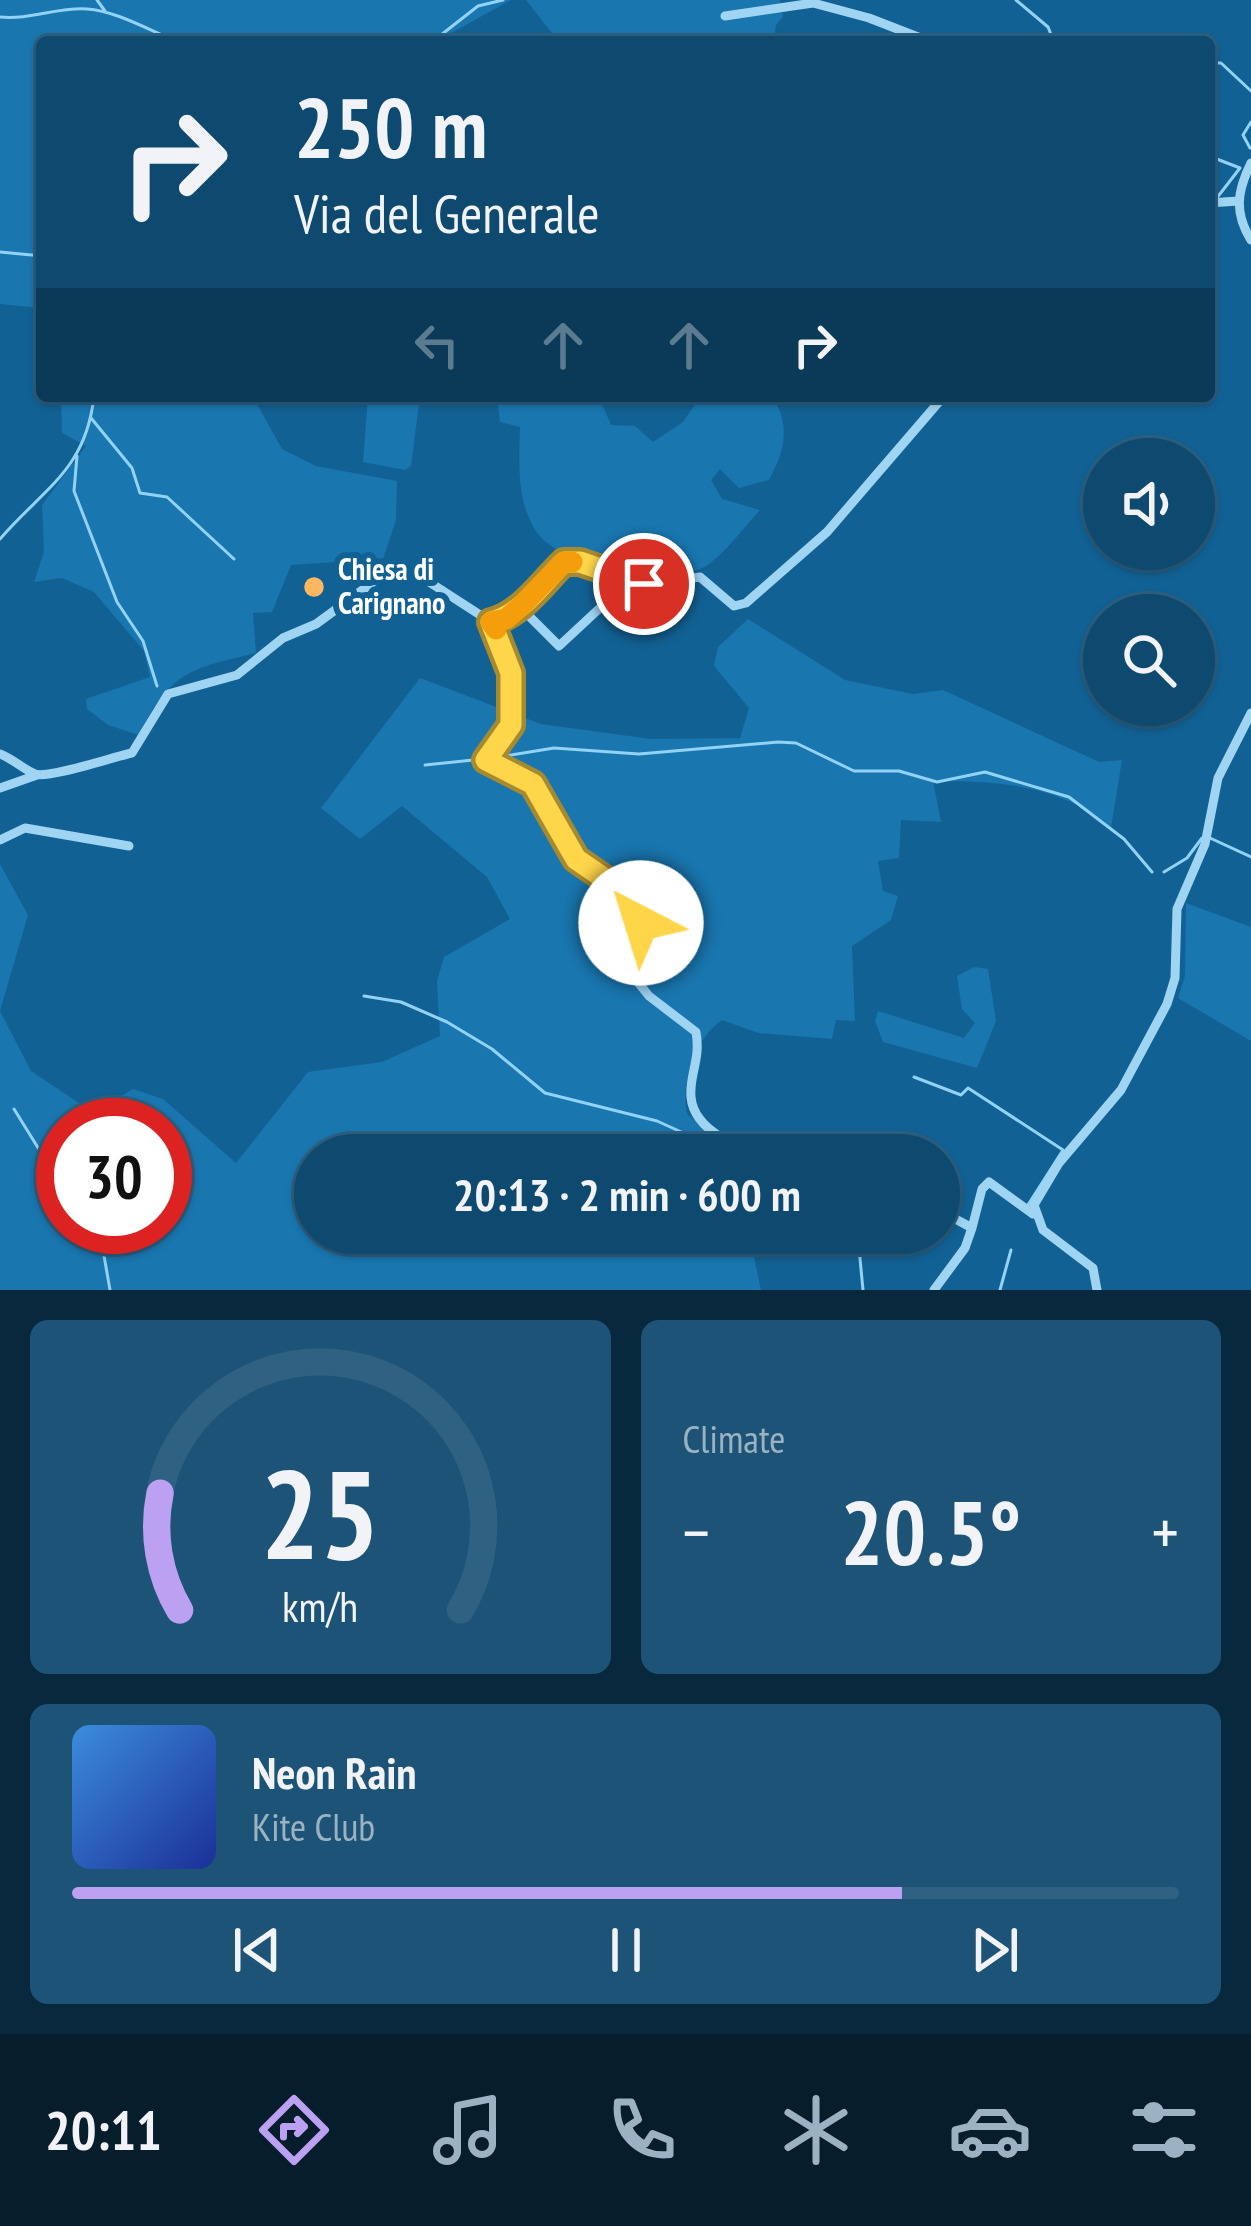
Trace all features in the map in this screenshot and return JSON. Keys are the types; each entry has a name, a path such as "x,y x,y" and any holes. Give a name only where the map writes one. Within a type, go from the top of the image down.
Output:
{"street":[{"path":"725,16 813,3 916,36"},
{"path":"1251,163 1238,201 1241,222 1251,240"},
{"path":"1215,203 1238,201"},
{"path":"491,622 506,619 564,562 580,562 629,581 700,577 734,606 746,603 827,532 939,402"},
{"path":"0,788 132,753 168,694 237,675 283,638 316,624 394,567 409,568 491,622 511,673 511,725 486,760 533,784 576,859 634,899 641,923 620,960 649,996 695,1032 700,1056 691,1096 696,1115 721,1134"},
{"path":"520,607 559,646 629,581"},
{"path":"1033,1214 1049,1176 1121,1090 1167,1004 1175,978 1177,909 1205,844 1218,778 1251,713"},
{"path":"0,754 37,775"},
{"path":"0,840 25,828 129,847"},
{"path":"934,1290 965,1247 982,1189 989,1182 1093,1268 1097,1290"},
{"path":"960,1221 973,1228"}],"shaded area":[{"path":"0,0 511,0 446,36 36,36 36,308 0,304"},
{"path":"526,0 780,0 783,17 775,36 554,36"},
{"path":"61,402 257,404 282,449 316,466 397,481 396,520 383,559 291,565 272,612 253,613 256,653 185,676 162,697 139,735 108,725 87,709 86,699 150,677 144,651 94,592 62,578 34,582 44,552 42,505 86,446 62,433"},
{"path":"368,402 419,404 411,466 405,470 363,462"},
{"path":"603,402 611,425 635,426 653,442 683,422 697,402 775,402 784,428 782,448 769,480 739,488 720,469 711,480 722,499 760,510 709,564 671,575 620,572 571,556 538,534 522,496 520,427 500,422 498,405"},
{"path":"748,619 845,680 913,694 943,690 1099,762 1122,760 1111,828 1071,802 1027,788 933,781 941,822 901,820 899,858 878,861 883,891 898,896 891,920 852,946 855,1021 836,1020 832,1039 758,1033 722,1020 704,1038 688,1075 687,1114 711,1134 294,1134 294,1254 753,1254 761,1290 0,1290 0,1011 31,1071 72,1098 36,1098 36,1254 192,1254 192,1124 236,1163 308,1072 382,1062 440,1036 437,981 444,957 510,919 487,877 402,806 360,839 321,808 420,678 541,724 651,739 740,738 749,708 714,666 718,647"},
{"path":"0,864 28,915 0,1011"},
{"path":"1186,903 1251,927 1251,1041 1178,998 1185,976"},
{"path":"974,967 988,969 996,1021 977,1068 883,1042 875,1021 878,1011 964,1038 975,1023 962,1009 957,976"},
{"path":"133,1089 160,1098 118,1098"}],"waterway":[{"path":"97,0 105,11"},
{"path":"440,36 478,6 503,0"},
{"path":"1016,0 1048,27 1052,36"},
{"path":"0,17 98,11 165,36"},
{"path":"1215,63 1221,63 1251,91"},
{"path":"1250,148 1243,135 1251,122"},
{"path":"1215,158 1240,168 1216,199"},
{"path":"0,252 36,255"},
{"path":"0,539 72,460 93,402"},
{"path":"91,418 132,468 140,493 167,497 234,559"},
{"path":"77,456 74,491 117,602 143,641 157,686"},
{"path":"493,758 554,748 639,754 778,742 796,743 854,771 899,771 937,782 985,772 1069,797 1124,839 1152,872"},
{"path":"425,765 483,759"},
{"path":"1164,872 1187,858 1202,838"},
{"path":"1210,838 1251,857"},
{"path":"364,996 401,1002 447,1022 492,1049 545,1093 657,1121 686,1134"},
{"path":"914,1077 961,1095 968,1088 1063,1150 1026,1208"},
{"path":"14,1109 36,1144"},
{"path":"1000,1290 1011,1250"},
{"path":"104,1254 110,1290"},
{"path":"860,1254 863,1290"}],"slow traffic":[{"path":"496,629 491,622 506,619 564,562 572,562"}],"place":[{"name":"Chiesa di Carignano","path":"314,587"}],"route":[{"path":"641,923 634,899 576,859 533,784 495,769 486,760 511,725 511,673 491,622 506,619 564,562 580,562 644,584"}]}
